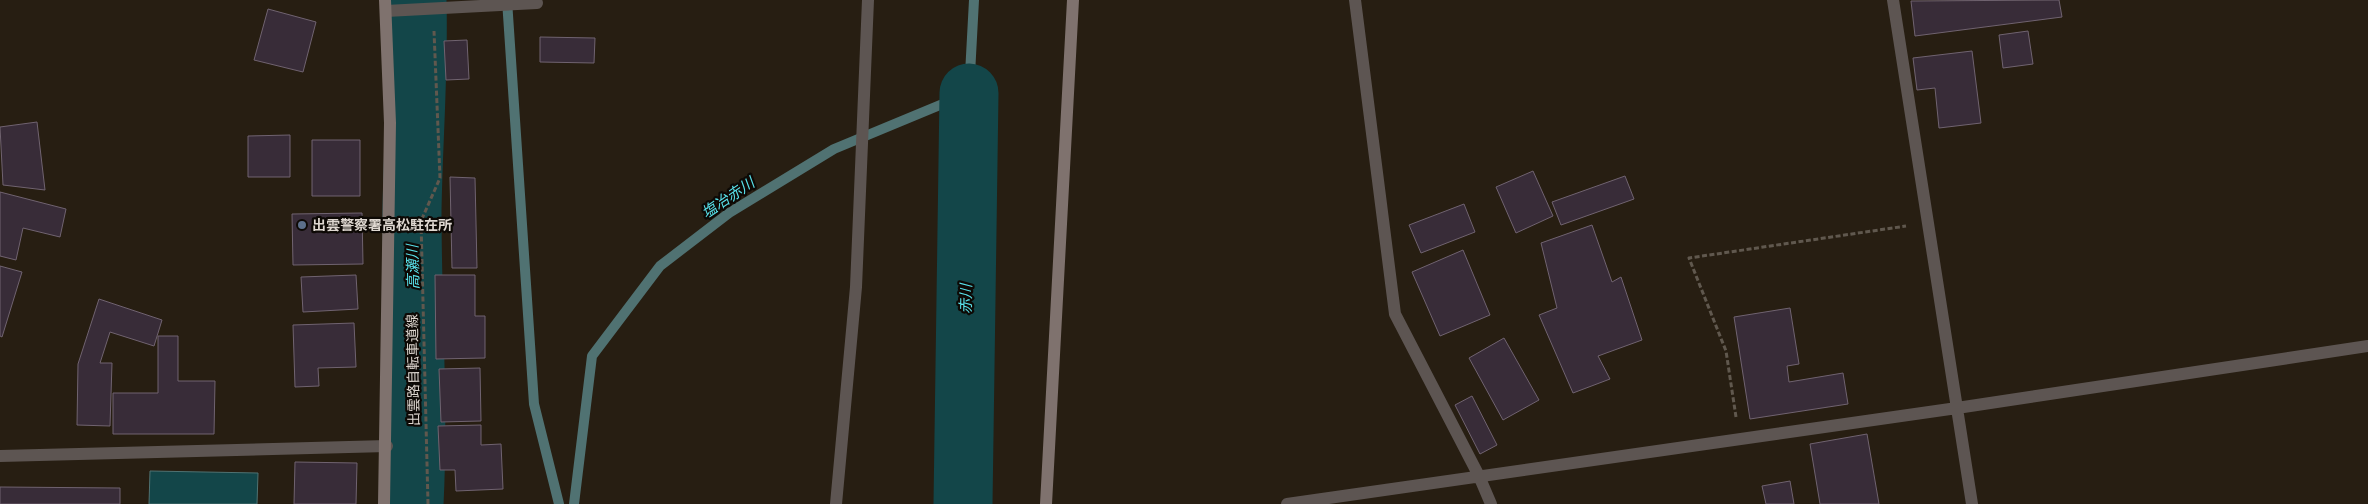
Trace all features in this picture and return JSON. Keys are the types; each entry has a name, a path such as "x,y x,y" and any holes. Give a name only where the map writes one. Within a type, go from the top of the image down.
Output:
{"street":[{"path":"836,504 856,287 868,0"},
{"path":"1046,504 1073,0"},
{"path":"1355,0 1395,314 1479,476 1491,504"},
{"path":"1893,0 1972,504"},
{"path":"384,504 387,446 390,123 386,5 538,3"},
{"path":"1287,504 1740,440 2368,346"},
{"path":"0,456 387,446"}],"path":[{"name":"出雲路自転車道線","path":"428,504 421,221 440,178 434,30"},
{"path":"1740,440 1726,351 1689,258 1928,222"}],"water":[{"path":"150,471 258,473 257,504 149,504"}],"building":[{"path":"2059,0 2062,17 1915,36 1911,1"},
{"path":"268,9 316,22 303,72 254,60"},
{"path":"2028,31 2033,64 2003,68 1999,35"},
{"path":"540,37 595,38 594,63 540,62"},
{"path":"467,40 469,79 446,80 444,41"},
{"path":"1972,51 1981,123 1939,128 1935,88 1917,90 1913,58"},
{"path":"37,122 45,190 3,185 0,127"},
{"path":"290,135 290,177 248,177 248,136"},
{"path":"312,140 360,140 360,196 312,196"},
{"path":"1533,171 1553,216 1516,233 1496,187"},
{"path":"1625,176 1634,199 1561,225 1552,202"},
{"path":"450,177 475,178 477,268 452,268"},
{"path":"0,192 66,209 60,237 23,228 16,260 0,256"},
{"path":"1464,204 1475,232 1421,253 1409,225"},
{"path":"362,213 363,264 293,265 292,214"},
{"path":"1592,225 1612,282 1621,277 1642,340 1598,356 1610,379 1573,393 1539,315 1557,308 1541,243"},
{"path":"1463,250 1490,315 1440,336 1412,272"},
{"path":"0,266 22,272 2,337 0,336"},
{"path":"356,275 358,309 303,312 301,277"},
{"path":"435,275 475,275 475,316 485,316 485,358 436,359"},
{"path":"99,299 162,320 154,346 110,332 100,363 112,363 110,426 77,425 78,364"},
{"path":"1790,308 1799,364 1787,366 1789,382 1843,373 1848,404 1750,419 1734,317"},
{"path":"354,323 356,367 318,368 319,386 295,387 293,325"},
{"path":"158,336 178,336 178,381 215,381 214,434 113,434 113,393 158,393"},
{"path":"1504,338 1539,400 1503,420 1469,358"},
{"path":"480,368 481,421 441,422 439,369"},
{"path":"1472,396 1497,445 1480,454 1455,405"},
{"path":"481,425 481,445 501,444 503,489 456,491 455,470 440,470 438,426"},
{"path":"1867,434 1879,504 1820,504 1810,444"},
{"path":"295,462 357,463 356,504 294,504"},
{"path":"1790,481 1794,504 1766,504 1762,486"},
{"path":"0,487 120,488 120,504 0,504"}],"waterway":[{"name":"高瀬川","path":"414,504 416,395 412,212 417,0"},
{"path":"507,0 534,404 559,504"},
{"name":"塩冶赤川","path":"574,504 592,356 660,266 729,213 834,149 969,93 974,0"},
{"name":"赤川","path":"963,504 969,93"}],"place":[{"name":"出雲警察署高松駐在所","path":"302,225"}]}
